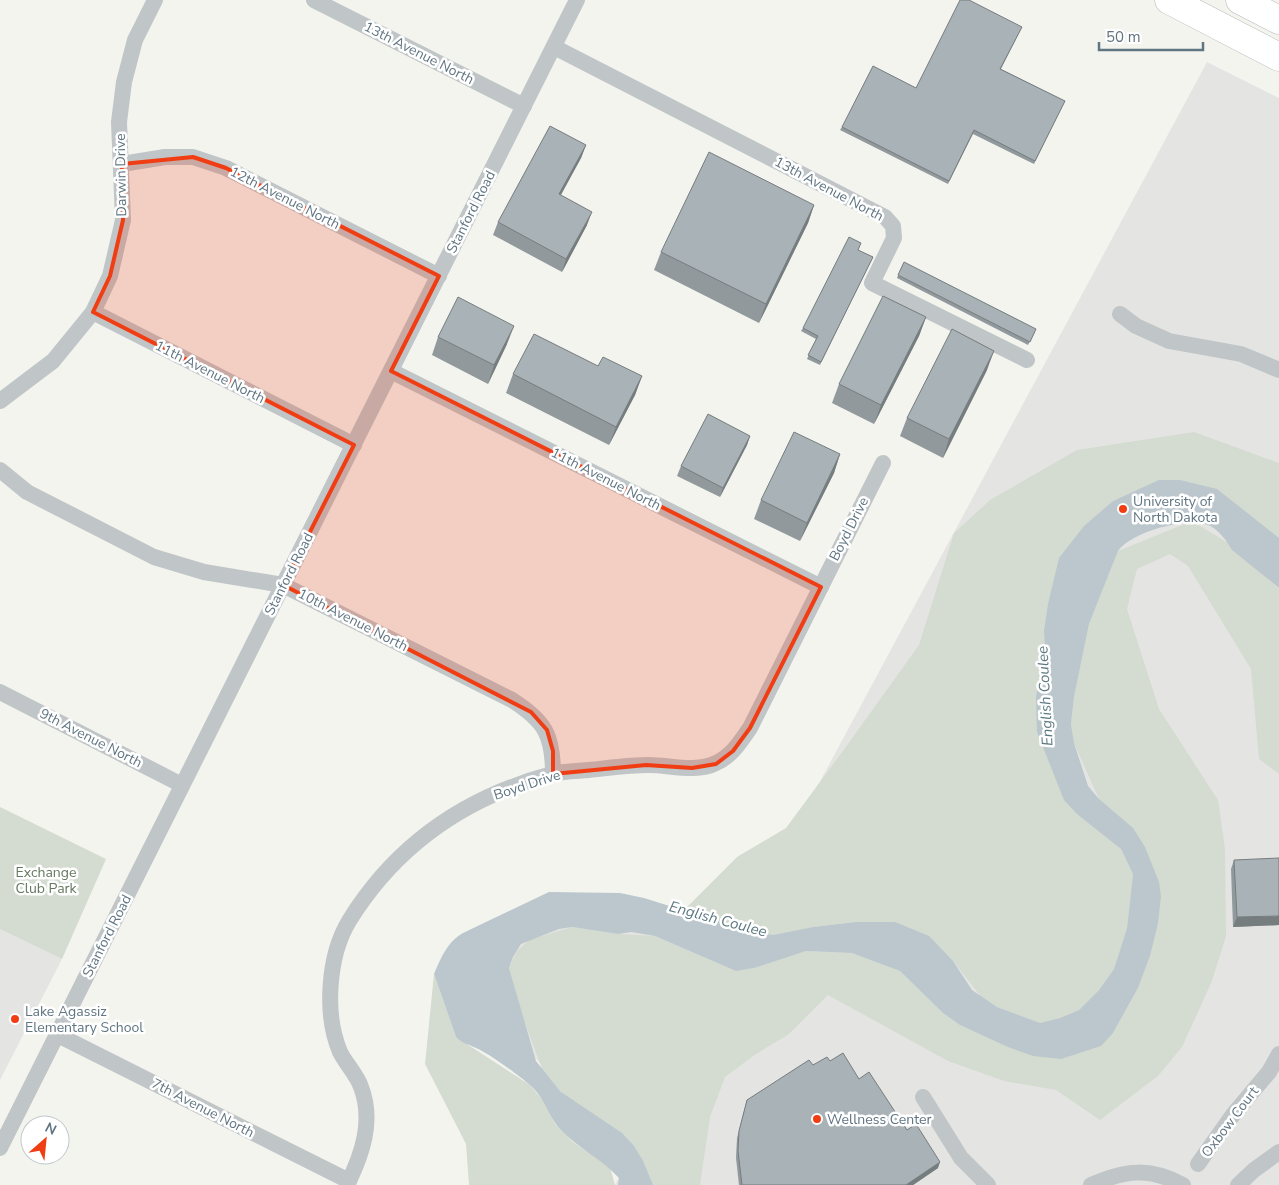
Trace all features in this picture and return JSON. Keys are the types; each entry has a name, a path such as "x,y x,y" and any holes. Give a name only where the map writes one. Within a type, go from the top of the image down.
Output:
{"highway":[{"path":"1169,0 1279,57"},
{"path":"1240,0 1279,20"}],"street":[{"name":"Darwin Drive","path":"0,401 53,361 93,312 110,276 123,220 119,122 124,82 135,40 155,0"},
{"name":"13th Avenue North","path":"314,0 524,106"},
{"name":"Stanford Road","path":"0,1148 577,0"},
{"name":"13th Avenue North","path":"554,47 885,217 893,226 894,238 872,283 1027,360"},
{"name":"12th Avenue North","path":"122,164 165,157 193,157 226,168 439,276"},
{"name":"11th Avenue North","path":"93,312 354,445"},
{"path":"1120,314 1136,326 1169,341 1241,354 1279,370"},
{"name":"11th Avenue North","path":"391,372 820,586"},
{"name":"Boyd Drive","path":"348,1183 366,1139 366,1115 361,1088 340,1052 334,1027 330,996 332,962 348,923 374,882 417,841 459,810 553,774 646,765 692,768 716,764 733,751 750,728 882,463"},
{"name":"10th Avenue North","path":"0,470 27,492 154,557 204,572 283,585 512,700 531,712 547,730 553,751 553,774"},
{"name":"9th Avenue North","path":"0,692 182,785"},
{"name":"7th Avenue North","path":"58,1034 348,1183"},
{"name":"Oxbow Court","path":"1198,1164 1232,1116 1269,1072 1279,1054"},
{"path":"922,1097 961,1158 988,1185"},
{"path":"1238,1185 1254,1170 1279,1152"},
{"path":"1091,1185 1125,1172 1160,1175 1183,1185"}],"highlighted area":[{"path":"193,157 226,168 439,276 391,371 821,587 750,728 733,751 716,764 692,768 646,765 553,774 553,751 547,730 531,712 283,585 354,445 93,312 110,276 123,220 122,164"}],"shaded area":[{"name":"University of North Dakota","path":"1207,62 1279,98 1279,1185 615,1185 629,1156 512,1034 496,947 540,920 732,945"},
{"name":"Lake Agassiz Elementary School","path":"0,929 62,959 0,1080"}],"green space":[{"path":"1194,432 1279,463 1279,538 1270,532 1136,491 1113,501 1045,646 1037,732 1049,757 1106,835 1121,849 1133,874 1127,928 1114,969 1099,990 1079,1010 1060,1018 1040,1023 997,1007 982,998 953,961 895,922 856,922 813,927 773,935 749,931 683,911 737,857 786,828 919,645 954,533 990,500 1077,450"},
{"path":"1192,521 1228,543 1279,589 1279,774 1259,759 1251,669 1188,566 1170,554 1137,569 1127,609 1159,709 1218,800 1225,849 1226,936 1212,981 1182,1047 1158,1076 1100,1120 1056,1090 1004,1081 948,1061 828,995 789,1034 756,1054 725,1077 710,1117 700,1185 652,1185 561,1092 542,1069 522,1015 509,968 517,951 529,940 572,927 618,934 655,936 736,971 754,968 806,951 852,953 900,971 943,1013 960,1025 1033,1056 1113,1033 1138,988 1150,956 1158,924 1161,897 1099,799 1074,743 1071,724 1074,697 1089,624 1118,551"},
{"name":"Exchange Club Park","path":"0,807 106,859 62,959 0,929"},
{"path":"434,974 456,1037 530,1085 546,1104 555,1124 573,1142 610,1167 615,1185 469,1185 466,1144 425,1064"}],"water":[{"name":"English Coulee","path":"1159,480 1180,480 1217,489 1279,538 1279,588 1232,550 1215,529 1198,523 1173,525 1147,532 1125,544 1118,551 1089,624 1074,697 1071,724 1074,743 1088,786 1099,799 1133,828 1145,847 1159,882 1161,897 1158,924 1150,956 1138,988 1113,1033 1101,1046 1061,1059 1033,1056 1008,1047 960,1025 943,1013 900,971 852,953 806,951 754,968 736,971 655,936 631,932 618,934 572,927 559,929 521,944 509,968 536,1061 561,1092 622,1133 634,1146 643,1161 653,1185 618,1185 619,1178 612,1171 560,1129 552,1119 540,1096 530,1085 496,1060 482,1051 463,1043 456,1037 434,974 445,951 463,933 549,892 620,893 644,898 749,931 773,935 813,927 856,922 895,922 929,936 953,961 972,990 997,1007 1040,1023 1060,1018 1079,1010 1099,990 1114,969 1127,928 1133,874 1121,849 1077,814 1064,800 1037,732 1036,697 1045,646 1044,631 1048,604 1059,558 1084,526 1113,501"}],"building":[{"path":"960,0 969,0 1022,27 1000,69 1065,101 1035,161 974,130 949,181 842,127 873,66 916,88"},
{"path":"550,126 586,145 559,194 592,212 566,259 498,222"},
{"path":"709,152 814,205 766,304 661,252"},
{"path":"849,237 861,243 858,250 873,257 821,362 808,355 818,336 803,328"},
{"path":"904,262 1036,329 1030,342 898,275"},
{"path":"883,296 926,317 881,405 839,384"},
{"path":"458,297 514,326 494,365 438,337"},
{"path":"952,329 994,351 949,439 907,418"},
{"path":"534,334 598,366 603,357 642,376 616,427 513,374"},
{"path":"708,414 750,436 723,488 681,466"},
{"path":"794,432 840,454 807,523 761,500"},
{"path":"1279,858 1279,916 1237,917 1234,860"},
{"name":"Wellness Center","path":"843,1053 859,1079 869,1072 907,1130 916,1124 940,1162 906,1185 742,1185 738,1151 739,1131 747,1100 809,1060 813,1065 827,1057 830,1061"}],"place":[{"name":"University of North Dakota","path":"1123,509"},
{"name":"Lake Agassiz Elementary School","path":"15,1019"},
{"name":"Wellness Center","path":"817,1119"}]}
